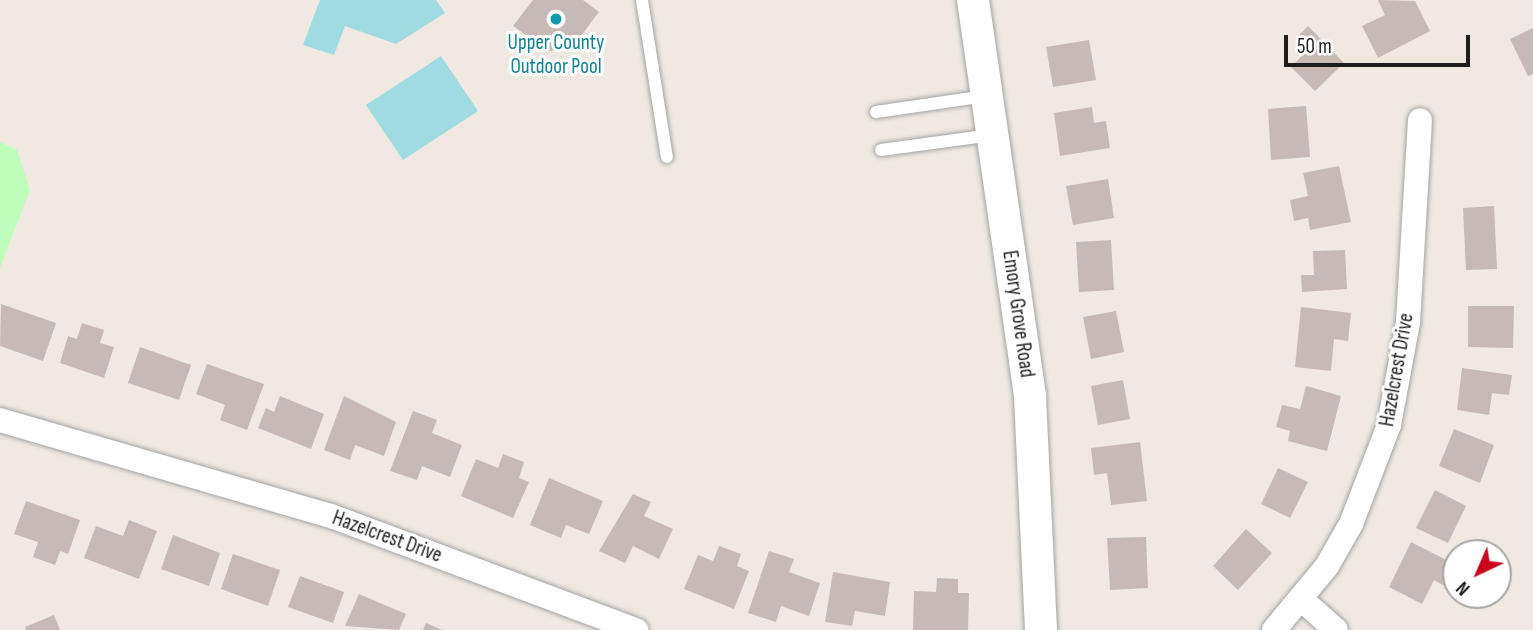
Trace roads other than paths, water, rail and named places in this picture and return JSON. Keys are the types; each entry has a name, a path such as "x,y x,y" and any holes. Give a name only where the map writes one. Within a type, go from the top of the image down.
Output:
{"street":[{"name":"Emory Grove Road","path":"973,0 1030,397 1041,630"},
{"name":"Hazelcrest Drive","path":"1274,630 1302,600 1351,524 1389,425 1408,322 1420,120"},
{"name":"Hazelcrest Drive","path":"0,420 135,455 331,516 636,630"},
{"path":"1302,600 1336,630"}],"lane":[{"path":"642,0 667,157"},
{"path":"876,112 987,96"},
{"path":"881,150 993,135"}],"water":[{"path":"320,0 436,0 445,13 396,44 345,26 334,55 303,45"},
{"path":"441,56 478,111 403,160 366,105"}],"place":[{"name":"Upper County Outdoor Pool","path":"556,19"}]}
